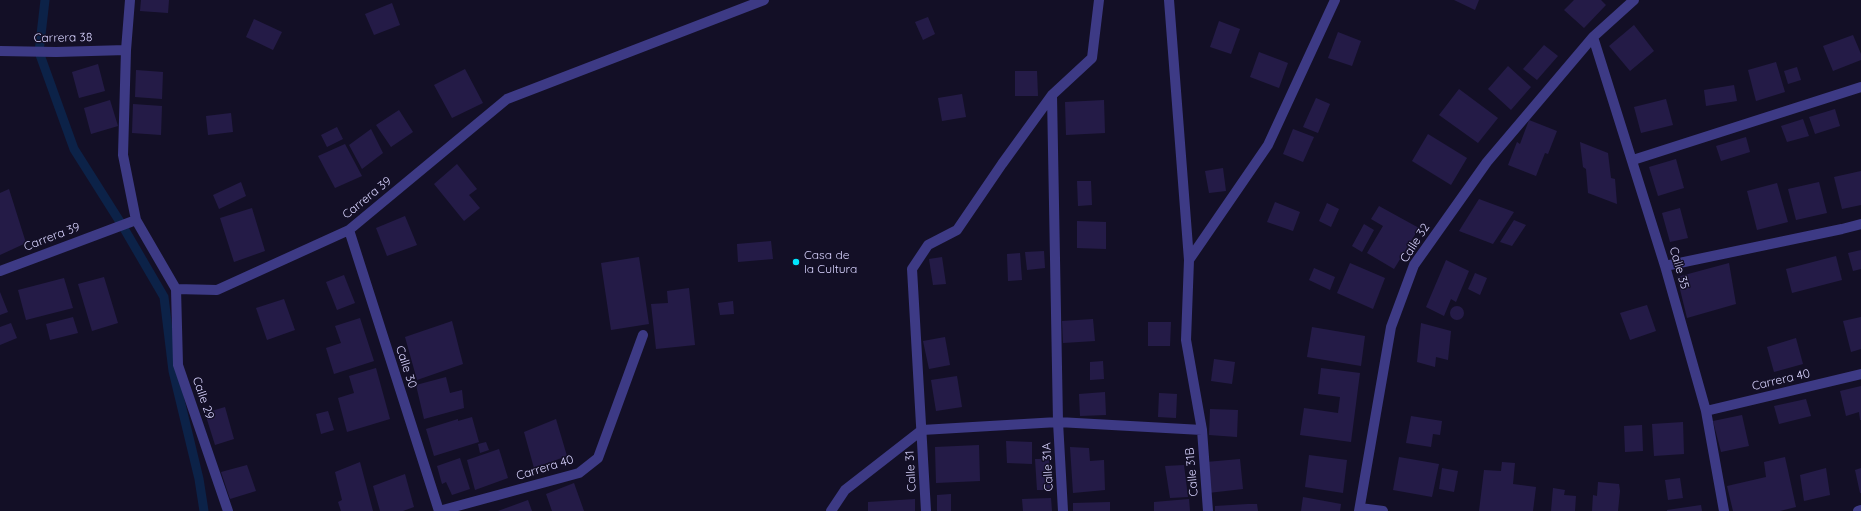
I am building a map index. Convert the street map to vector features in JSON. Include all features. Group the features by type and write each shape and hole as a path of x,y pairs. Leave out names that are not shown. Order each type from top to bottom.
{"street":[{"path":"130,0 126,50 123,155 136,220 176,288"},
{"name":"Carrera 39","path":"176,288 217,290 349,230 507,99 764,0"},
{"name":"Calle 31","path":"926,511 912,269 928,245 958,230 1002,164 1052,95 1092,58 1099,0"},
{"name":"Calle 31B","path":"1169,0 1190,260 1186,340 1202,430 1208,511"},
{"path":"1190,260 1268,145 1335,0"},
{"name":"Calle 32","path":"1359,509 1390,328 1414,265 1487,162 1593,37 1634,0"},
{"name":"Calle 35","path":"1593,37 1633,160 1706,411 1724,511"},
{"name":"Carrera 38","path":"0,51 56,52 126,50"},
{"path":"1633,160 1861,87"},
{"name":"Calle 31A","path":"1052,95 1058,422 1063,511"},
{"name":"Carrera 39","path":"0,271 136,220"},
{"path":"1665,266 1842,230 1861,224"},
{"name":"Calle 30","path":"349,230 439,511"},
{"name":"Calle 29","path":"176,288 178,365 228,511"},
{"name":"Carrera 40","path":"439,511 579,473 598,458 643,335"},
{"name":"Carrera 40","path":"1706,411 1861,374"},
{"path":"831,511 845,490 922,430 1058,422 1202,430"},
{"path":"1359,509 1383,511"}],"building":[{"path":"141,0 169,0 168,13 140,11"},
{"path":"1454,0 1479,0 1475,10"},
{"path":"1574,0 1601,0 1606,5 1584,28 1564,10"},
{"path":"392,3 400,25 374,35 365,14"},
{"path":"928,17 935,34 923,40 915,22"},
{"path":"254,19 282,32 273,50 246,37"},
{"path":"1219,21 1240,29 1231,54 1210,47"},
{"path":"1634,25 1654,51 1630,71 1609,46"},
{"path":"1338,32 1361,41 1352,66 1328,58"},
{"path":"1853,35 1861,54 1861,60 1833,71 1823,46"},
{"path":"1544,45 1558,56 1537,80 1523,69"},
{"path":"1259,52 1288,63 1279,88 1250,77"},
{"path":"1776,62 1785,92 1756,101 1748,70"},
{"path":"98,64 105,91 79,98 72,72"},
{"path":"1508,66 1531,87 1511,110 1488,89"},
{"path":"1797,67 1801,80 1788,84 1784,71"},
{"path":"465,69 483,103 452,118 434,85"},
{"path":"136,70 163,72 162,99 135,97"},
{"path":"1015,71 1037,71 1038,96 1015,96"},
{"path":"1734,85 1737,101 1706,106 1704,90"},
{"path":"1459,89 1498,118 1478,143 1439,115"},
{"path":"962,94 966,117 942,121 938,98"},
{"path":"1316,98 1330,104 1318,133 1303,127"},
{"path":"1666,99 1673,125 1641,133 1634,107"},
{"path":"110,100 118,126 91,134 84,108"},
{"path":"1104,100 1105,133 1066,135 1065,102"},
{"path":"133,104 162,106 161,135 132,133"},
{"path":"1835,109 1840,126 1815,134 1809,117"},
{"path":"399,110 413,132 391,147 376,125"},
{"path":"231,113 233,132 208,135 206,116"},
{"path":"1803,119 1809,136 1787,142 1781,126"},
{"path":"1529,120 1557,131 1548,154 1545,153 1536,176 1508,165 1517,142 1520,144"},
{"path":"337,127 343,139 327,147 321,135"},
{"path":"371,129 383,153 362,169 349,145"},
{"path":"1293,129 1314,137 1303,162 1283,154"},
{"path":"1428,134 1467,158 1451,185 1412,161"},
{"path":"1746,137 1750,152 1721,161 1716,146"},
{"path":"1580,142 1608,153 1611,178 1615,179 1617,204 1588,193 1586,169 1583,167"},
{"path":"345,144 362,176 335,188 318,156"},
{"path":"1676,159 1684,188 1658,196 1649,167"},
{"path":"457,164 477,189 469,195 480,208 464,221 434,184"},
{"path":"1223,168 1226,191 1209,193 1205,171"},
{"path":"1861,171 1861,205 1842,209 1834,177"},
{"path":"1077,181 1091,181 1092,205 1078,206"},
{"path":"241,182 246,196 219,209 213,195"},
{"path":"1819,182 1827,213 1796,220 1788,189"},
{"path":"1777,183 1788,222 1757,230 1747,191"},
{"path":"9,189 26,243 0,255 0,193"},
{"path":"1479,199 1514,212 1493,244 1459,231"},
{"path":"1275,202 1300,212 1293,231 1267,222"},
{"path":"1327,203 1339,209 1331,227 1319,221"},
{"path":"1379,206 1419,228 1394,269 1367,253 1383,226 1371,219"},
{"path":"252,208 265,251 234,262 220,218"},
{"path":"1680,208 1688,238 1670,242 1662,213"},
{"path":"405,216 417,245 387,256 376,228"},
{"path":"1514,220 1526,225 1512,246 1500,242"},
{"path":"1077,221 1106,222 1106,249 1077,248"},
{"path":"1364,224 1374,230 1362,252 1352,246"},
{"path":"771,241 773,259 738,262 737,244"},
{"path":"1861,250 1861,269 1853,271 1848,253"},
{"path":"1044,251 1045,268 1027,270 1025,252"},
{"path":"1020,253 1022,280 1008,281 1007,254"},
{"path":"1836,256 1842,280 1792,293 1786,269"},
{"path":"639,257 649,324 611,330 601,263"},
{"path":"942,257 946,284 933,285 929,259"},
{"path":"1446,260 1469,271 1456,302 1451,299 1444,316 1426,307"},
{"path":"1350,263 1385,278 1373,309 1337,293"},
{"path":"1729,263 1736,304 1687,318 1677,277"},
{"path":"1314,268 1335,277 1330,290 1309,280"},
{"path":"1475,273 1487,278 1480,295 1468,289"},
{"path":"344,275 355,303 337,310 326,282"},
{"path":"104,277 118,323 92,331 78,284"},
{"path":"64,278 73,308 26,320 18,290"},
{"path":"689,288 695,345 656,349 651,304 668,303 667,291"},
{"path":"0,292 8,312 0,315"},
{"path":"284,299 295,330 267,340 256,308"},
{"path":"733,301 734,314 720,315 718,303"},
{"path":"1647,305 1656,331 1630,340 1620,313"},
{"path":"1454,306 1460,306 1464,310 1464,316 1460,320 1454,320 1450,316 1450,310"},
{"path":"73,317 78,333 50,340 46,324"},
{"path":"1861,317 1861,349 1851,352 1843,321"},
{"path":"360,318 374,361 334,374 326,348 341,343 335,326"},
{"path":"1093,319 1095,341 1063,343 1062,321"},
{"path":"452,321 463,364 417,380 405,337"},
{"path":"1148,322 1171,322 1170,346 1148,346"},
{"path":"11,323 17,338 0,345 0,327"},
{"path":"1421,323 1451,331 1448,360 1436,357 1435,367 1417,362"},
{"path":"1312,327 1365,336 1361,366 1307,357"},
{"path":"945,337 950,365 929,369 923,341"},
{"path":"1796,338 1803,364 1774,372 1767,347"},
{"path":"1214,359 1235,362 1232,384 1211,381"},
{"path":"1103,361 1104,379 1090,380 1090,362"},
{"path":"376,368 390,419 347,432 338,398 354,393 349,376"},
{"path":"1321,368 1360,373 1351,442 1300,435 1304,408 1338,413 1340,397 1318,394"},
{"path":"957,376 962,407 936,411 931,380"},
{"path":"446,377 450,393 462,390 464,408 424,419 416,385"},
{"path":"1861,386 1860,420 1859,412 1846,416 1840,391"},
{"path":"1105,392 1106,415 1080,416 1079,394"},
{"path":"1159,393 1177,394 1176,418 1158,417"},
{"path":"1806,399 1811,416 1779,424 1774,406"},
{"path":"225,407 234,439 215,445 205,413"},
{"path":"1210,409 1238,410 1237,437 1209,435"},
{"path":"328,411 334,430 321,434 316,414"},
{"path":"1742,415 1749,446 1721,452 1713,421"},
{"path":"1411,416 1442,421 1440,435 1433,434 1431,447 1406,443"},
{"path":"472,417 479,442 434,456 426,429 458,419 458,421"},
{"path":"556,419 567,456 534,468 524,432"},
{"path":"1683,422 1684,454 1654,456 1652,424"},
{"path":"1642,425 1643,451 1625,452 1624,426"},
{"path":"1006,441 1032,442 1032,464 1007,463"},
{"path":"486,442 489,450 480,453 478,444"},
{"path":"979,445 980,481 936,483 935,447"},
{"path":"1070,447 1089,448 1090,461 1104,460 1105,490 1073,493"},
{"path":"499,449 508,478 475,490 467,460"},
{"path":"1309,455 1347,460 1343,493 1305,487"},
{"path":"1399,457 1439,464 1432,497 1393,490"},
{"path":"1785,457 1796,507 1780,511 1733,511 1727,486 1766,477 1764,462"},
{"path":"460,458 470,489 452,495 446,482 442,484 437,466"},
{"path":"1035,459 1049,459 1051,490 1037,490"},
{"path":"1240,459 1243,489 1208,493 1206,462"},
{"path":"360,462 373,511 341,511 338,502 342,500 335,472"},
{"path":"1502,462 1515,463 1513,484 1536,487 1533,511 1479,511 1484,470 1501,471"},
{"path":"247,465 256,491 230,499 221,472"},
{"path":"1184,465 1188,497 1170,498 1165,466"},
{"path":"1442,468 1458,471 1454,492 1439,489"},
{"path":"1826,468 1830,495 1804,501 1800,475"},
{"path":"1861,468 1861,493 1860,493 1855,470"},
{"path":"405,474 414,507 403,511 380,511 373,486"},
{"path":"1680,478 1683,498 1668,500 1665,480"},
{"path":"1598,482 1619,484 1620,491 1618,511 1592,511 1593,495 1597,496"},
{"path":"574,483 584,511 552,511 546,494"},
{"path":"1553,488 1565,490 1564,495 1576,496 1575,511 1551,511"},
{"path":"951,494 951,511 937,511 937,495"},
{"path":"1303,497 1341,504 1340,511 1301,511"},
{"path":"1051,498 1052,511 1023,511 1022,499"},
{"path":"915,499 915,511 868,511 868,502"},
{"path":"1189,499 1190,511 1154,511 1154,502"},
{"path":"528,500 532,511 498,511"},
{"path":"1110,502 1110,511 1073,511 1073,503"},
{"path":"1257,504 1258,511 1215,511 1215,506"},
{"path":"1701,505 1702,511 1667,511 1667,510"}],"waterway":[{"path":"45,0 39,52 74,149 122,225 164,297 173,371 199,479 204,511"}],"place":[{"name":"Casa de la Cultura","path":"796,262"}]}
